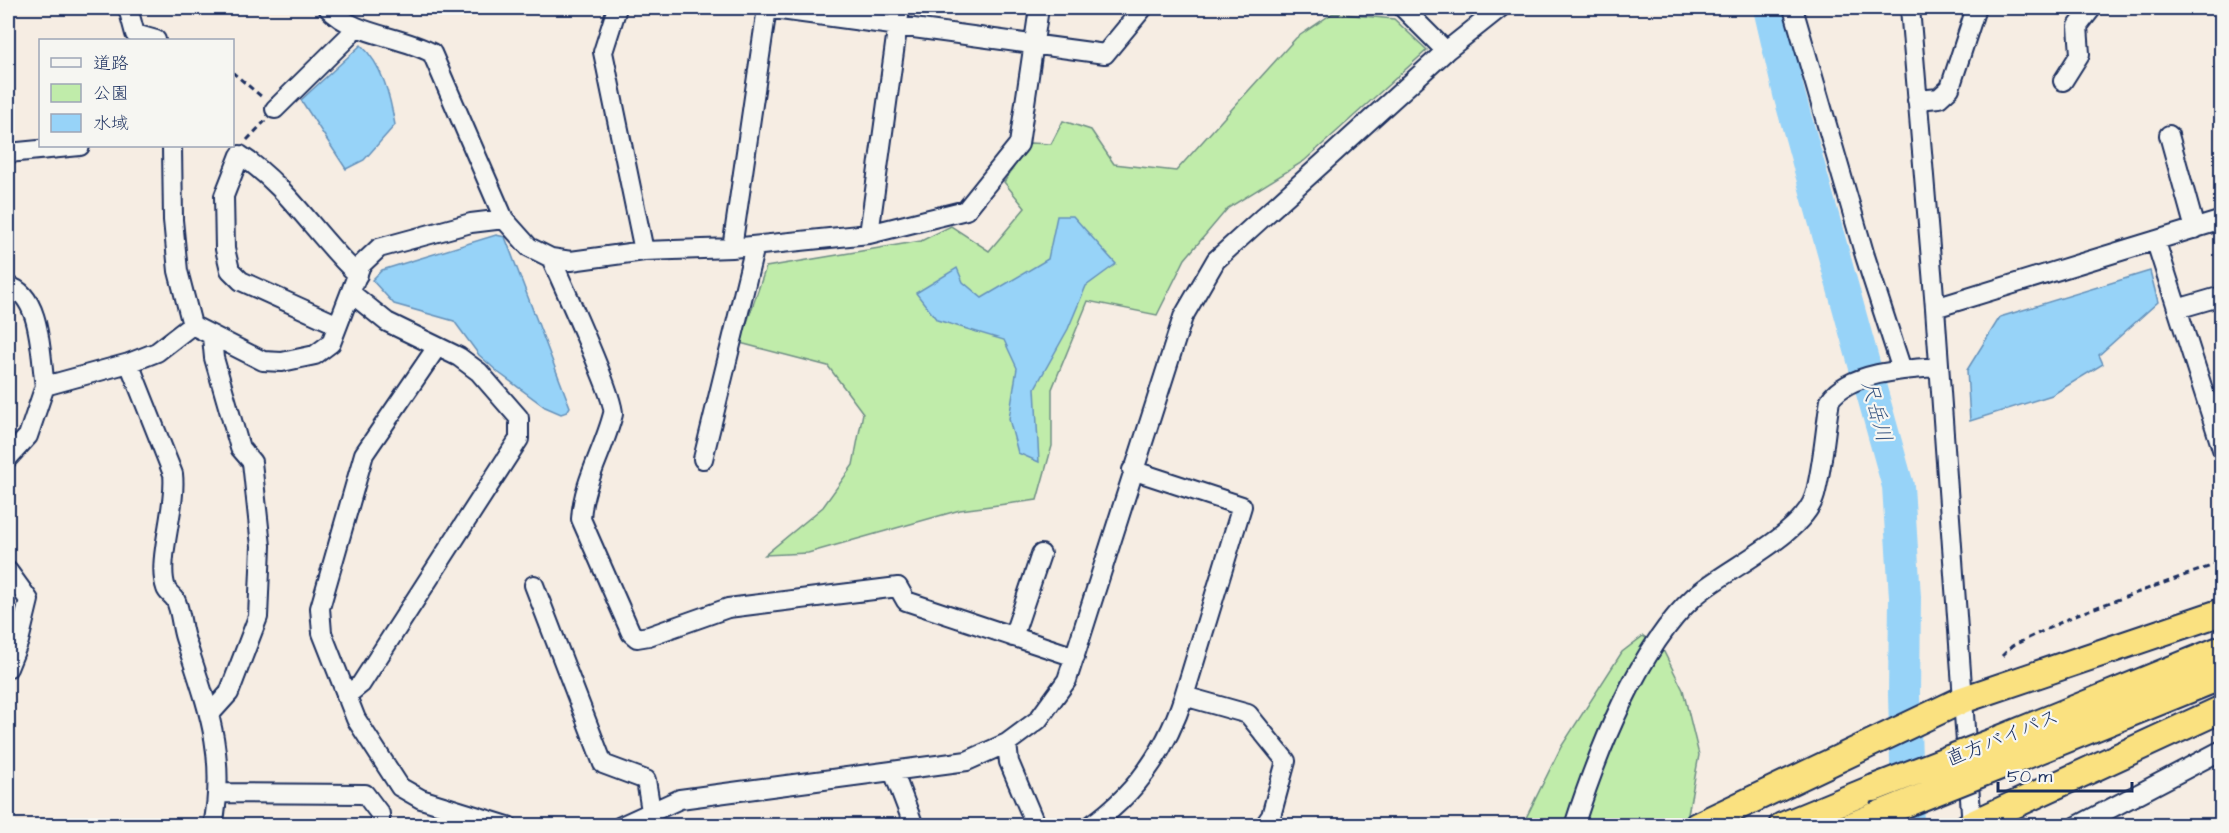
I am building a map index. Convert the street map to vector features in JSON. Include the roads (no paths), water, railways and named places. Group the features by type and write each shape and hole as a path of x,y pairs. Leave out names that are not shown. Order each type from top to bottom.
{"highway":[{"path":"1697,825 1962,700 2222,612"},
{"name":"直方バイパス","path":"1782,825 2222,649"},
{"name":"直方バイパス","path":"1851,825 2222,676"},
{"path":"1971,825 2222,709"}],"street":[{"path":"128,8 135,34 152,39"},
{"path":"328,8 353,26 421,47 432,53 504,219 529,247 551,258 571,261 644,251 732,248 869,234 966,210 1019,144 1039,8"},
{"path":"617,8 603,52 644,251"},
{"path":"732,248 766,8 899,16 1034,44 1106,54 1143,8"},
{"path":"1403,8 1446,51"},
{"path":"621,825 680,799 967,761 1007,743 1038,720 1067,680 1132,470 1183,316 1216,260 1446,51 1500,8"},
{"path":"1792,8 1865,256 1902,370"},
{"path":"1910,8 1935,308 1971,825"},
{"path":"1917,100 1939,98 1950,88 1976,8"},
{"path":"2063,81 2080,54 2078,26 2092,8"},
{"path":"869,234 899,16"},
{"path":"275,109 349,36 353,26"},
{"path":"2168,134 2195,229"},
{"path":"8,153 70,147"},
{"path":"172,147 173,220 177,261 192,325 263,361 282,362 315,355 331,343 362,265 379,248 471,223 504,219"},
{"path":"338,325 241,281 230,270 225,249 224,196 240,155 252,163 298,208 358,275"},
{"path":"1935,308 2222,220"},
{"path":"2156,242 2222,449"},
{"path":"702,459 755,246"},
{"path":"551,258 594,356 614,411 582,503 581,519 631,633 638,638 728,608 898,587 906,601 1074,657"},
{"path":"8,286 25,295 33,308 45,386 28,436 8,458"},
{"path":"346,696 362,684 519,439 519,418 479,372 459,357 387,322 351,293"},
{"path":"2177,309 2222,296"},
{"path":"45,386 129,363 157,352 192,325"},
{"path":"210,714 229,693 258,617 261,546 252,462 240,448 214,358 212,337"},
{"path":"437,347 364,454 320,608 322,633 356,719 400,787 421,799 508,825"},
{"path":"129,363 172,474 175,490 164,559 166,589 175,599 183,632 210,714 217,750 219,794 213,825"},
{"path":"1574,825 1609,731 1633,683 1665,632 1694,597 1803,517 1815,496 1830,400 1837,390 1887,371 1938,367"},
{"path":"1090,825 1145,774 1173,730 1242,506 1132,470"},
{"path":"1013,637 1041,554"},
{"path":"8,571 28,600 19,641 8,668"},
{"path":"534,585 603,764 646,780 651,812"},
{"path":"1184,696 1248,714 1286,761 1271,816 1264,825"},
{"path":"1007,743 1009,762 1036,825"},
{"path":"2077,825 2222,750"},
{"path":"893,771 914,825"},
{"path":"219,794 364,794 380,814 380,825"}],"water":[{"path":"361,45 369,53 380,72 388,92 395,125 364,160 346,169 301,100"},
{"path":"1057,216 1073,216 1116,264 1086,286 1068,329 1035,388 1039,462 1018,453 1009,419 1017,368 1004,340 937,320 916,293 957,268 963,282 982,298 1048,259"},
{"path":"496,235 505,237 570,407 567,412 561,414 545,407 499,373 479,355 454,321 394,304 372,280 382,270"},
{"path":"2150,271 2158,302 2099,355 2103,364 2052,395 1970,421 1967,370 2000,317"}],"waterway":[{"name":"尺岳川","path":"1769,8 1789,94 1898,486 1905,597 1904,695 1908,826"}]}
